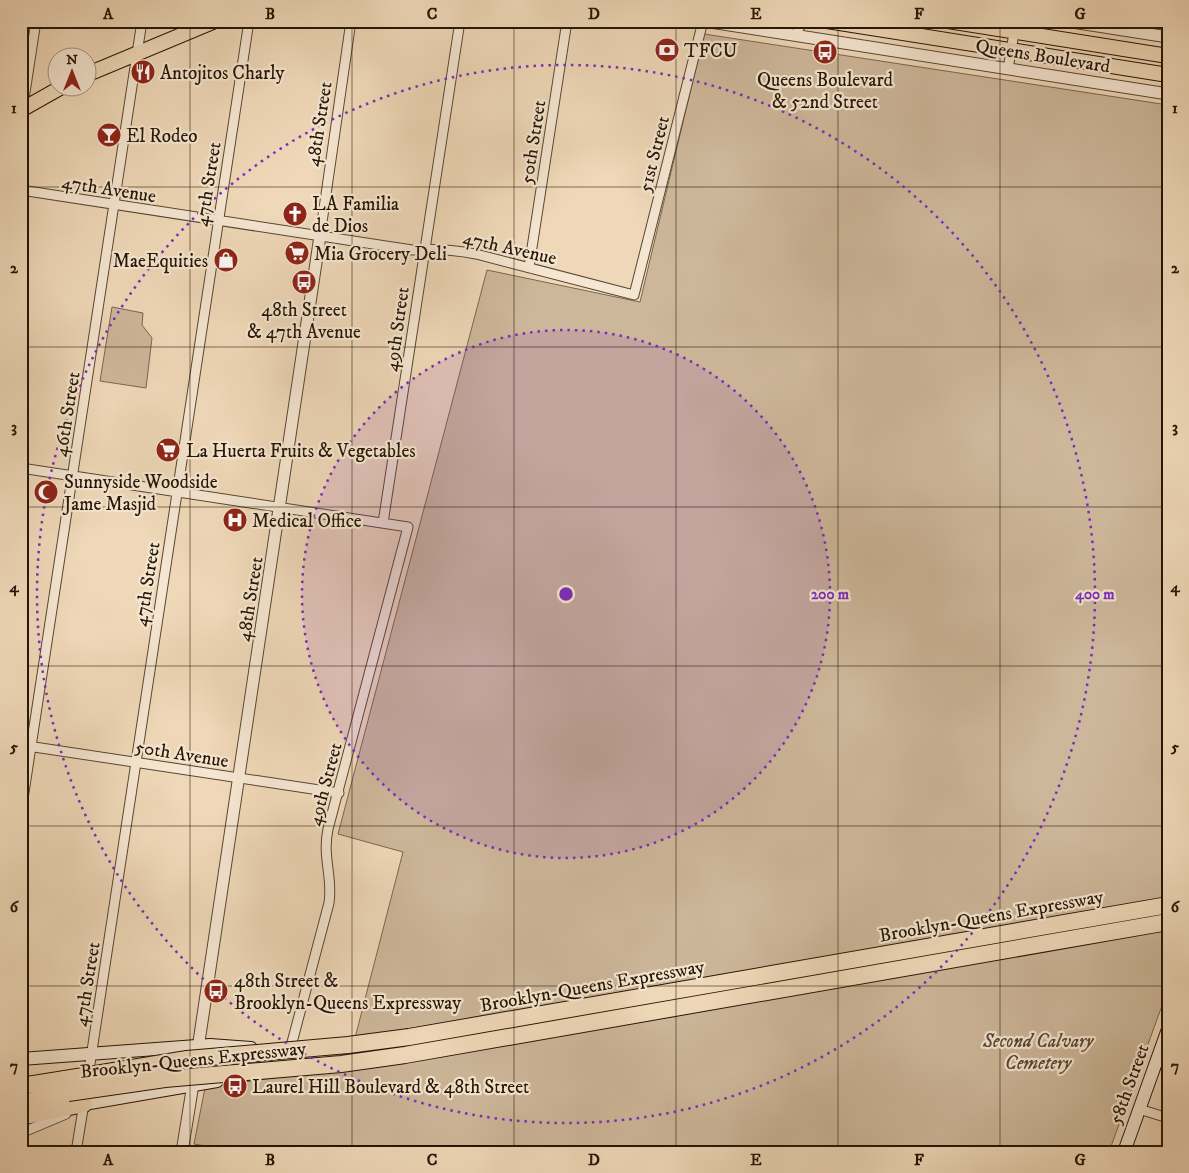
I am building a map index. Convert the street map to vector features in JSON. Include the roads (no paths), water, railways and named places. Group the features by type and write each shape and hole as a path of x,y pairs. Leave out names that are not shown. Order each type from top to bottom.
{"highway":[{"name":"Brooklyn-Queens Expressway","path":"21,1086 66,1081 156,1063 348,1045 409,1037 1168,905"},
{"name":"Brooklyn-Queens Expressway","path":"21,1103 66,1081 165,1079 341,1064 397,1056 1168,922"},
{"path":"21,1077 66,1081"},
{"path":"21,1117 84,1104"}],"main road":[{"path":"98,70 215,21"},
{"name":"Queens Boulevard","path":"827,21 1168,75"},
{"name":"Queens Boulevard","path":"948,21 1016,27 1168,56"},
{"path":"22,112 48,96"},
{"path":"84,1104 193,1085 356,1052 1168,913"},
{"name":"58th Street","path":"1124,1152 1168,1029"},
{"name":"Brooklyn-Queens Expressway","path":"21,1058 198,1046 356,1052"}],"street":[{"path":"22,112 36,21"},
{"name":"46th Street","path":"21,812 142,21"},
{"name":"47th Street","path":"76,1152 249,21"},
{"name":"48th Street","path":"182,1152 280,508 351,21"},
{"name":"49th Street","path":"290,1050 329,903 330,887 325,846 408,527 383,523 460,21"},
{"name":"50th Street","path":"529,267 567,21"},
{"name":"Queens Boulevard","path":"704,21 1168,94"},
{"name":"51st Street","path":"634,295 704,21"},
{"path":"796,35 802,21"},
{"name":"Queens Boulevard","path":"1066,21 1117,25 1168,37"},
{"path":"1008,70 1016,27"},
{"name":"47th Avenue","path":"21,190 412,250 437,248 476,254 634,295"},
{"path":"21,468 383,523"},
{"name":"50th Avenue","path":"21,745 338,793"},
{"path":"21,1133 84,1104"},
{"path":"1139,1109 1168,1118"}],"place":[{"name":"TFCU","path":"667,50"},
{"name":"Queens Boulevard & 52nd Street","path":"825,52"},
{"name":"Antojitos Charly","path":"143,72"},
{"name":"El Rodeo","path":"109,135"},
{"name":"LA Familia de Dios","path":"295,214"},
{"name":"Mia Grocery Deli","path":"297,253"},
{"name":"MaeEquities","path":"226,260"},
{"name":"48th Street & 47th Avenue","path":"304,282"},
{"name":"La Huerta Fruits & Vegetables","path":"168,450"},
{"name":"Sunnyside Woodside Jame Masjid","path":"46,492"},
{"name":"Medical Office","path":"235,520"},
{"name":"48th Street & Brooklyn-Queens Expressway","path":"216,991"},
{"name":"Laurel Hill Boulevard & 48th Street","path":"235,1086"}],"park label":[{"name":"Second Calvary Cemetery","path":"1038,1051"}]}
